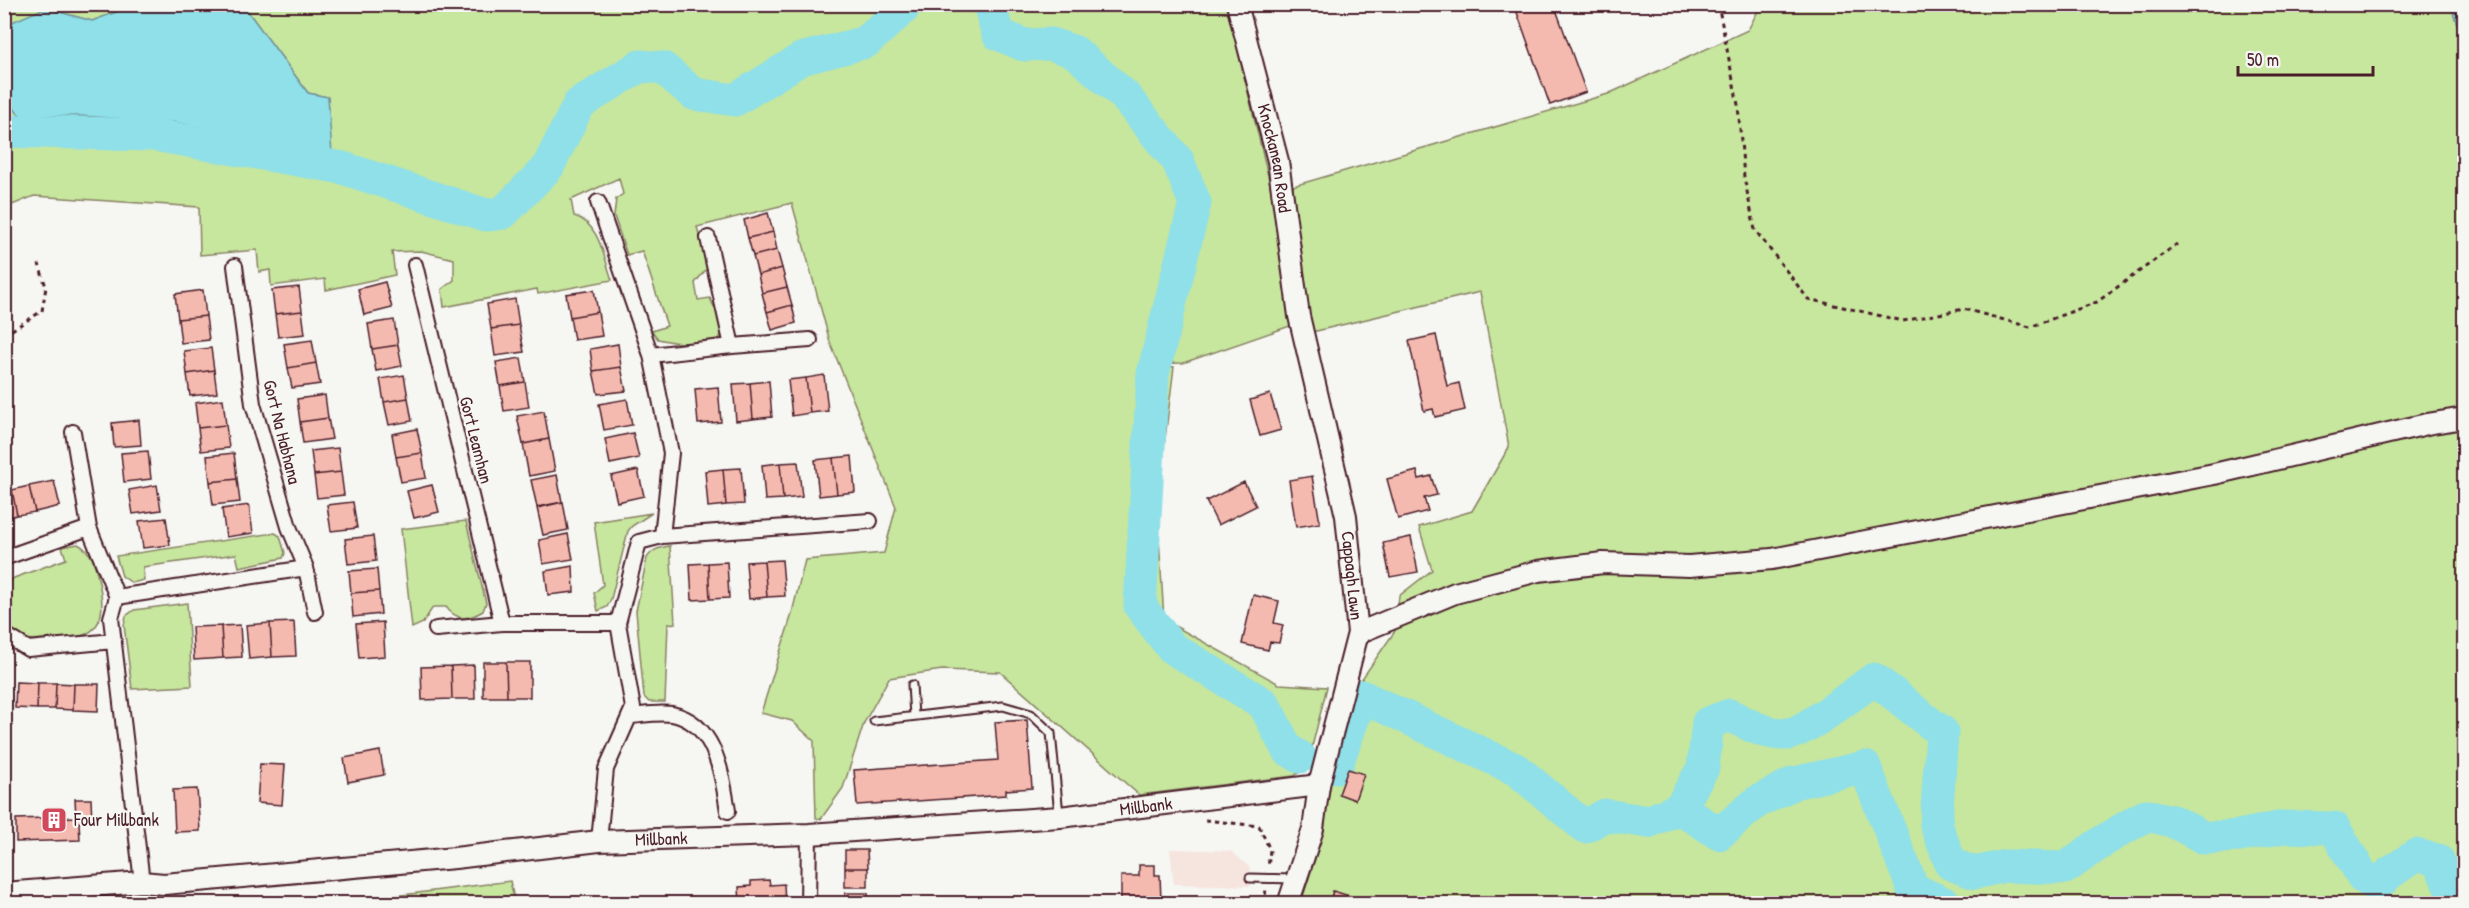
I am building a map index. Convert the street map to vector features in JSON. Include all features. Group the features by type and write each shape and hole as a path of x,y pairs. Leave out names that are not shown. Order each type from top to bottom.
{"street":[{"name":"Knockanean Road","path":"1237,4 1278,161 1299,316"},
{"path":"598,202 651,356 670,453 663,536"},
{"path":"708,238 732,346"},
{"name":"Gort Leamhan","path":"415,265 502,623"},
{"name":"Gort Na Habhana","path":"235,266 253,404 289,527 306,568 315,612"},
{"name":"Cappagh Lawn","path":"1288,903 1313,829 1320,785 1358,633 1346,516 1299,316"},
{"path":"651,356 732,346 810,340"},
{"path":"1358,633 1455,593 1538,571 1603,563 1689,566 1772,559 2214,474 2427,424 2464,418"},
{"path":"73,432 89,528 117,597 111,618 142,882"},
{"path":"599,842 606,769 633,708 618,623 639,542 663,536 870,520"},
{"path":"4,558 89,528"},
{"path":"117,597 306,568"},
{"path":"436,629 502,623 618,623"},
{"path":"4,634 28,649 114,641"},
{"path":"630,716 670,714 688,720 703,731 713,750 723,779 728,811"},
{"name":"Millbank","path":"4,893 142,882 164,884 455,858 599,842 810,834 1060,817 1320,785"},
{"path":"808,903 810,834"}],"lane":[{"path":"912,685 914,716"},
{"path":"874,721 1003,706 1031,714 1051,733 1060,817"},
{"path":"1250,878 1298,879"}],"path":[{"path":"1718,4 1738,105 1744,177 1755,230 1808,299 1903,321 1964,309 2030,327 2097,302 2177,244"},
{"path":"4,335 42,311 46,287 39,264"},
{"path":"1181,801 1185,818 1240,822 1258,826 1270,849 1264,903"}],"shaded area":[{"path":"1170,849 1231,851 1250,868 1251,886 1174,884"}],"green space":[{"path":"5,5 135,5 92,21 45,8 5,28"},
{"path":"243,5 1227,5 1270,184 1290,326 1183,363 1148,364 1174,367 1157,503 1164,620 1279,684 1327,687 1307,767 1294,776 1139,795 1000,672 942,670 889,678 864,723 843,788 821,819 816,818 814,741 792,721 761,713 791,617 805,560 884,553 896,507 830,342 792,203 697,227 708,267 695,283 698,300 710,298 724,329 719,339 689,343 658,339 652,331 667,326 642,251 627,255 614,216 616,199 623,194 619,178 571,200 574,216 589,225 595,233 612,280 538,294 537,289 444,307 442,289 454,280 454,259 421,251 392,252 395,275 326,290 325,279 271,286 270,270 259,272 257,250 200,255 199,207 34,196 5,208 4,98 22,117 80,116 173,122 331,154 328,97 308,93"},
{"path":"1761,5 2451,5 2464,46 2464,903 1301,903 1321,840 1330,760 1359,683 1395,631 1399,596 1432,570 1419,527 1472,511 1509,447 1480,292 1312,332 1298,254 1293,186 1608,94 1748,30"},
{"path":"652,513 628,531 611,599 607,607 598,611 594,593 603,585 594,522"},
{"path":"466,521 486,603 483,611 463,618 454,615 446,607 433,607 423,623 412,628 401,529"},
{"path":"275,533 280,536 285,553 283,558 239,567 236,554 143,567 144,580 132,583 122,576 116,556"},
{"path":"78,544 90,554 97,573 102,602 97,625 84,635 76,637 33,640 20,637 12,629 7,618 4,586 14,578 66,559 62,547"},
{"path":"670,546 675,623 668,624 665,702 649,702 644,697 636,611 647,558 657,549"},
{"path":"187,603 192,686 132,689 124,625 126,616 134,610"},
{"path":"510,881 515,903 396,903 395,896"}],"water":[{"path":"135,5 243,5 308,93 328,97 332,154 173,122 80,116 21,117 5,98 5,25 45,8 92,21"},
{"path":"2451,5 2464,5 2464,46"}],"building":[{"path":"1514,4 1554,4 1586,92 1550,105"},
{"path":"768,213 773,232 748,238 744,220"},
{"path":"773,232 777,250 753,256 748,238"},
{"path":"777,250 782,268 758,275 753,256"},
{"path":"782,268 787,287 762,293 758,275"},
{"path":"385,282 392,308 364,315 358,289"},
{"path":"299,287 302,311 275,314 272,290"},
{"path":"787,287 792,305 767,312 762,293"},
{"path":"203,290 206,316 178,319 175,294"},
{"path":"594,290 598,312 570,317 566,294"},
{"path":"515,299 519,325 491,329 487,304"},
{"path":"792,305 796,323 772,330 767,312"},
{"path":"302,311 305,334 278,337 275,314"},
{"path":"598,312 602,336 574,340 570,317"},
{"path":"206,316 209,340 181,343 178,319"},
{"path":"394,320 398,345 372,349 368,324"},
{"path":"519,325 524,352 495,356 491,329"},
{"path":"1436,335 1447,386 1459,383 1465,410 1435,417 1433,409 1424,411 1409,341"},
{"path":"312,340 316,363 288,368 284,344"},
{"path":"618,344 621,367 593,371 590,349"},
{"path":"398,345 402,366 376,371 372,349"},
{"path":"211,348 214,370 187,374 184,351"},
{"path":"521,358 525,382 500,386 496,362"},
{"path":"316,363 320,384 292,388 288,368"},
{"path":"621,367 626,391 598,394 593,371"},
{"path":"214,370 217,393 190,396 187,374"},
{"path":"404,375 408,398 384,402 380,379"},
{"path":"824,375 828,411 810,413 806,378"},
{"path":"806,378 810,413 792,416 788,380"},
{"path":"769,381 772,417 753,419 750,383"},
{"path":"525,382 529,407 504,411 500,386"},
{"path":"750,383 753,419 736,421 733,384"},
{"path":"718,387 721,422 698,424 695,389"},
{"path":"1270,394 1281,430 1260,436 1250,400"},
{"path":"325,395 328,418 300,422 297,399"},
{"path":"408,398 412,421 389,425 384,402"},
{"path":"223,399 226,425 198,428 195,403"},
{"path":"627,399 632,425 604,430 599,404"},
{"path":"544,411 549,439 523,444 517,416"},
{"path":"328,418 332,439 303,443 300,422"},
{"path":"139,420 141,445 114,447 112,423"},
{"path":"226,425 229,448 201,451 198,428"},
{"path":"417,429 422,453 396,457 392,434"},
{"path":"633,433 639,458 610,464 605,439"},
{"path":"549,439 555,471 529,476 523,444"},
{"path":"338,448 341,472 314,475 311,451"},
{"path":"148,451 151,479 124,482 121,453"},
{"path":"234,453 237,479 210,482 207,456"},
{"path":"422,453 426,478 401,482 396,457"},
{"path":"852,456 855,492 837,494 833,458"},
{"path":"833,458 837,494 819,496 815,460"},
{"path":"798,462 802,497 783,499 780,463"},
{"path":"780,463 783,499 765,500 762,465"},
{"path":"741,468 744,504 726,505 723,469"},
{"path":"723,469 726,505 708,507 705,471"},
{"path":"638,470 644,496 617,502 611,476"},
{"path":"1417,471 1419,479 1431,476 1437,495 1424,498 1428,511 1398,519 1387,479"},
{"path":"341,472 344,495 317,498 314,475"},
{"path":"557,475 562,502 537,507 531,480"},
{"path":"1312,476 1320,523 1296,527 1289,480"},
{"path":"237,479 240,502 213,505 210,482"},
{"path":"54,481 60,506 35,512 29,486"},
{"path":"1244,482 1256,506 1218,525 1206,501"},
{"path":"157,485 161,510 133,514 129,490"},
{"path":"432,485 439,512 414,518 407,491"},
{"path":"29,486 35,512 17,515 12,490"},
{"path":"12,490 17,515 4,518 4,491"},
{"path":"353,502 357,528 331,531 327,505"},
{"path":"563,502 568,530 543,535 537,508"},
{"path":"249,505 253,533 226,537 222,509"},
{"path":"166,518 170,545 143,548 139,521"},
{"path":"568,534 573,559 543,564 539,540"},
{"path":"373,536 376,561 348,564 345,539"},
{"path":"1411,537 1418,572 1390,577 1383,543"},
{"path":"782,560 785,596 767,597 764,561"},
{"path":"764,561 767,597 749,599 746,562"},
{"path":"727,562 729,598 710,599 708,563"},
{"path":"708,563 710,599 692,600 690,564"},
{"path":"573,566 574,592 548,595 545,571"},
{"path":"377,569 379,591 351,593 349,571"},
{"path":"379,591 381,614 353,617 351,593"},
{"path":"1253,595 1279,601 1274,623 1283,625 1279,643 1270,642 1268,650 1242,644"},
{"path":"294,622 296,656 272,657 270,623"},
{"path":"383,622 385,656 359,658 356,624"},
{"path":"270,623 272,657 249,659 246,625"},
{"path":"240,625 242,657 223,658 221,626"},
{"path":"221,626 223,658 194,660 192,627"},
{"path":"483,662 506,662 507,697 483,697"},
{"path":"506,662 530,662 530,697 507,697"},
{"path":"474,665 475,699 452,699 451,666"},
{"path":"451,666 452,699 422,700 421,667"},
{"path":"16,682 38,683 37,709 15,708"},
{"path":"38,683 56,683 55,709 37,709"},
{"path":"56,683 74,684 73,710 55,709"},
{"path":"74,684 99,684 98,711 73,710"},
{"path":"1027,720 1032,788 1006,790 1006,795 857,805 854,770 998,760 995,722"},
{"path":"380,751 384,775 348,782 344,758"},
{"path":"260,764 285,765 282,805 257,803"},
{"path":"1348,769 1364,774 1355,800 1339,794"},
{"path":"197,789 200,831 175,832 173,790"},
{"name":"Four Millbank","path":"75,799 91,799 92,822 79,822 80,840 16,842 16,819 76,817"},
{"path":"845,850 867,850 868,868 845,868"},
{"path":"1139,865 1155,865 1155,875 1160,875 1161,901 1121,902 1121,876 1139,876"},
{"path":"845,868 868,868 868,887 845,887"},
{"path":"769,880 770,885 784,884 785,904 740,904 739,887 751,886 751,881"},
{"path":"1333,891 1356,898 1355,904 1329,904"},
{"path":"845,893 868,893 868,904 845,904"},
{"path":"943,898 943,904 912,904 912,899"}],"waterway":[{"path":"4,131 154,135 343,168 486,215 503,213 548,167 579,104 640,66 663,68 694,94 735,100 801,59 866,42 903,9 905,4"},
{"path":"989,4 998,34 1024,45 1051,44 1075,52 1124,95 1178,161 1195,203 1153,374 1140,606 1172,648 1264,704 1287,749 1300,757"},
{"path":"1336,767 1361,696 1517,770 1585,827 1605,815 1648,822 1680,808 1703,768 1708,723 1730,715 1764,731 1779,734 1795,732 1818,719 1874,679 1942,732 1936,825 1951,864 1975,873 2005,866 2065,868 2146,815 2172,821 2205,838 2239,836 2283,827 2334,828 2363,877 2376,886 2416,855 2438,860 2458,904"},
{"path":"1680,808 1719,834 1757,802 1794,783 1865,767 1913,889 1946,904"}],"place":[{"name":"Four Millbank","path":"54,820"}]}
